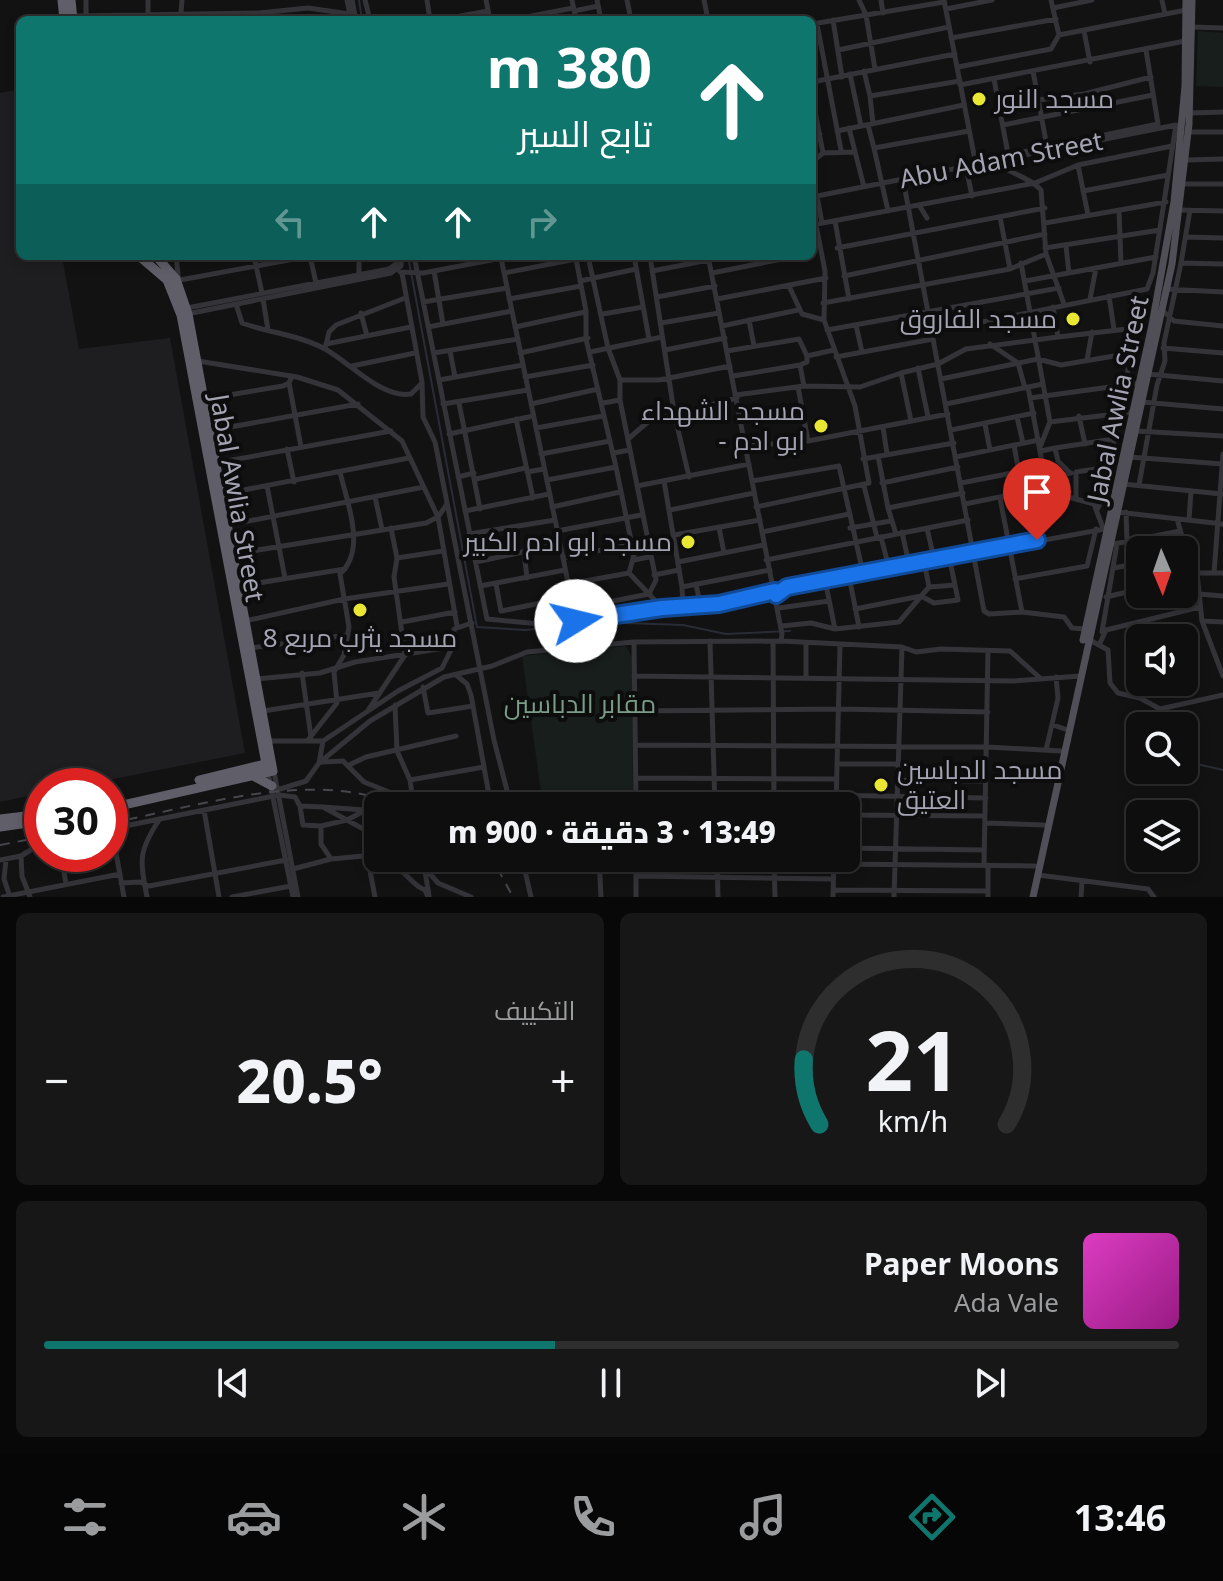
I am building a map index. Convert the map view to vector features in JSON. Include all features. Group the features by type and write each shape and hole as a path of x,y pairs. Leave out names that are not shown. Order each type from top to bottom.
{"highway":[{"name":"Jabal Awlia Street","path":"144,260 167,280 184,312 198,361 207,431 228,525 262,711 265,745"},
{"name":"Jabal Awlia Street","path":"160,260 180,282 270,766"},
{"path":"230,773 255,760 265,745"},
{"path":"128,802 230,773 270,766"},
{"path":"128,803 252,776 270,766"},
{"path":"252,776 276,792"},
{"path":"0,819 24,816"},
{"path":"0,827 24,824"}],"main road":[{"name":"Jabal Awlia Street","path":"1104,528 1116,512 1136,431 1180,210 1187,160 1184,126 1186,0"},
{"name":"Jabal Awlia Street","path":"1036,871 1079,676 1084,629 1104,528 1139,383 1174,202 1184,126 1190,113 1192,0"},
{"name":"Jabal Awlia Street","path":"1030,897 1087,638 1113,544 1104,528"}],"street":[{"path":"86,0 86,14"},
{"path":"148,0 154,16"},
{"path":"181,13 182,0"},
{"path":"275,0 275,11"},
{"path":"308,0 308,8"},
{"path":"486,0 489,16"},
{"path":"572,0 575,16"},
{"path":"859,0 866,15 875,69"},
{"path":"881,0 883,13"},
{"path":"816,24 992,0"},
{"path":"958,67 1044,52 1054,45 1059,35 1051,0"},
{"path":"1053,8 1092,0"},
{"path":"1162,0 1165,14"},
{"path":"534,16 597,3"},
{"path":"945,4 976,162 1159,126 1146,50"},
{"path":"80,16 152,12 219,16 308,8 343,16"},
{"path":"1059,35 1186,10"},
{"path":"476,16 488,11"},
{"path":"951,38 1056,19"},
{"path":"833,20 842,77"},
{"path":"838,50 949,27"},
{"path":"1192,27 1223,27"},
{"path":"816,31 841,150"},
{"path":"1084,31 1090,62"},
{"path":"870,96 994,79 1185,41"},
{"path":"816,53 822,52"},
{"path":"816,82 955,54"},
{"path":"864,71 870,96 874,148 888,211"},
{"path":"1033,71 1047,147"},
{"path":"850,74 861,126"},
{"path":"1038,100 1084,94 1151,77"},
{"path":"994,79 1008,154"},
{"path":"1003,125 1153,95"},
{"path":"837,131 964,105"},
{"path":"1190,113 1223,112"},
{"path":"816,119 823,153"},
{"name":"Abu Adam Street","path":"816,197 1159,126 1223,132"},
{"path":"807,356 862,352 1064,304 1147,289 1156,257 1172,146 1184,126"},
{"path":"849,128 864,187"},
{"path":"874,148 969,131"},
{"path":"816,135 820,134"},
{"path":"756,507 843,491 864,486 869,481 857,432 855,406 824,320 826,278 817,224 1035,183 1078,165 1172,146"},
{"path":"816,159 823,153 841,150 855,152"},
{"path":"1187,160 1223,159"},
{"path":"993,161 1015,176 1035,183 1045,208 1046,251 1064,304"},
{"path":"1078,165 1088,215"},
{"path":"966,167 972,196"},
{"path":"1083,191 1168,175"},
{"path":"903,179 986,614 1022,612 1064,617 1072,628 1084,629"},
{"path":"1184,184 1223,184"},
{"path":"1045,223 1174,202"},
{"path":"919,204 927,218"},
{"path":"837,248 1045,208"},
{"path":"1119,210 1121,263"},
{"path":"1180,210 1223,211"},
{"path":"1139,485 1153,403 1166,359 1163,348 1190,210"},
{"path":"1000,217 1010,269"},
{"path":"835,221 837,248 849,299"},
{"path":"823,303 1010,269 1046,251 1160,230"},
{"path":"844,276 1045,234"},
{"path":"1186,237 1223,238"},
{"path":"1066,246 1069,273"},
{"path":"816,252 822,250"},
{"path":"1025,281 1156,257"},
{"path":"177,260 180,282 289,260"},
{"path":"255,260 268,330"},
{"path":"311,260 316,283"},
{"path":"359,260 359,275"},
{"path":"398,260 397,270 422,382 423,417 435,442 508,792"},
{"path":"415,260 487,619 562,626 576,621 662,608 719,604 787,587 1104,528"},
{"path":"184,312 236,304 359,275 397,270 418,273 434,271 473,260"},
{"path":"501,260 576,621"},
{"path":"504,273 571,260"},
{"path":"576,260 590,352 614,453 634,560 629,573"},
{"path":"589,260 608,348 620,380 620,400 656,580 649,594"},
{"path":"635,260 649,339"},
{"path":"651,260 674,412 689,477"},
{"path":"652,271 700,260"},
{"path":"709,260 747,446 766,560 779,608 781,641"},
{"path":"712,273 777,260"},
{"path":"1021,263 1050,422 1040,446"},
{"path":"1181,263 1223,264"},
{"path":"1090,299 1096,268"},
{"path":"509,299 636,269"},
{"path":"184,312 397,270"},
{"path":"434,271 443,324"},
{"path":"717,299 826,278"},
{"path":"657,297 715,286"},
{"path":"789,286 798,310 810,318 824,320"},
{"path":"423,302 507,288"},
{"path":"827,330 1059,288"},
{"path":"1165,289 1223,292"},
{"path":"1109,296 1114,329"},
{"path":"584,300 598,297"},
{"path":"326,346 332,328 361,313 405,298"},
{"path":"236,304 240,321 326,346 396,394 411,394 422,382"},
{"path":"603,314 643,307"},
{"path":"1053,307 1058,337"},
{"path":"722,326 798,310"},
{"path":"1162,310 1176,322 1223,326"},
{"path":"428,327 512,311"},
{"path":"515,327 586,311"},
{"path":"361,313 367,336"},
{"path":"661,323 720,313"},
{"path":"749,320 754,346"},
{"path":"856,325 862,352"},
{"path":"326,346 411,327"},
{"path":"628,440 641,424 674,412 736,397 801,387 848,388 938,364 966,349 989,344 1136,328 1102,504 1097,510"},
{"path":"1087,360 1092,332"},
{"path":"520,353 589,337"},
{"path":"590,352 662,337"},
{"path":"665,350 725,338"},
{"path":"434,353 518,339"},
{"path":"727,351 799,339 807,356 807,362 800,365 733,376"},
{"path":"989,344 1018,363 1034,413 1040,446 1043,467 1039,489"},
{"path":"1163,348 1223,353"},
{"path":"450,351 455,377"},
{"path":"352,366 415,353"},
{"path":"941,379 1038,359 1061,365 1132,353"},
{"path":"198,361 338,390 392,431 410,458 438,517 455,612 457,626 442,668 323,741 310,738 265,745"},
{"path":"439,380 523,365"},
{"path":"525,377 593,365"},
{"path":"800,365 808,441"},
{"path":"620,380 670,378 730,366"},
{"path":"918,368 928,417"},
{"path":"901,373 911,421"},
{"path":"1148,374 1223,381"},
{"path":"205,399 290,380"},
{"path":"290,380 301,447"},
{"path":"1030,398 1139,383"},
{"path":"946,404 1043,384"},
{"path":"531,404 598,389"},
{"path":"443,404 528,390"},
{"path":"603,403 620,400"},
{"path":"1142,402 1223,409"},
{"path":"459,403 480,509"},
{"path":"207,431 358,404"},
{"path":"1050,422 1079,416 1132,412"},
{"path":"951,430 1034,413"},
{"path":"747,446 808,441 948,414"},
{"path":"449,434 533,416"},
{"path":"536,428 603,416"},
{"path":"1079,416 1085,444"},
{"path":"1017,417 1023,443"},
{"path":"516,419 533,498"},
{"path":"985,424 990,450"},
{"path":"883,427 887,454"},
{"path":"216,463 392,431"},
{"path":"1136,431 1223,436"},
{"path":"956,457 1023,443 1055,448 1114,439"},
{"path":"541,454 610,441"},
{"path":"863,459 954,443"},
{"path":"1014,445 1019,473"},
{"path":"1055,448 1058,461 1073,473 1076,497"},
{"path":"287,449 294,482"},
{"path":"614,453 629,450"},
{"path":"1214,573 1223,454"},
{"path":"878,456 891,521 899,533 909,564"},
{"path":"1129,457 1223,464"},
{"path":"222,495 410,458"},
{"path":"637,486 749,464"},
{"path":"752,481 835,465 840,468 853,542 863,573"},
{"path":"547,480 616,467"},
{"path":"882,483 958,467"},
{"path":"961,483 1043,467"},
{"path":"1041,479 1109,467"},
{"path":"458,477 544,469"},
{"path":"310,738 328,717 339,697 335,667 344,655 348,635 340,574 354,555 340,472"},
{"path":"664,481 683,607"},
{"path":"1123,484 1221,494"},
{"path":"267,486 285,578"},
{"path":"864,486 889,568"},
{"path":"228,525 424,487"},
{"path":"965,504 1039,489 1094,504 1104,528 1087,566 1015,579"},
{"path":"1189,520 1191,491"},
{"path":"552,507 620,492"},
{"path":"670,510 754,493"},
{"path":"888,508 963,493"},
{"path":"465,511 549,494"},
{"path":"375,497 382,529"},
{"path":"1000,498 1022,612"},
{"path":"233,554 426,523 438,517 448,503"},
{"path":"1116,512 1220,523"},
{"path":"1126,512 1127,536"},
{"path":"762,532 849,514"},
{"path":"557,531 641,515"},
{"path":"1177,519 1181,536"},
{"path":"469,534 555,520"},
{"path":"648,544 760,520"},
{"path":"766,560 968,520"},
{"path":"850,528 891,521"},
{"path":"719,527 724,553"},
{"path":"366,713 405,655 395,591 397,558 391,528"},
{"path":"927,528 934,559"},
{"path":"1156,536 1180,531"},
{"path":"1100,643 1114,568 1113,544 1126,542"},
{"path":"476,562 560,544"},
{"path":"563,558 630,544"},
{"path":"678,562 764,545"},
{"path":"1215,548 1223,549"},
{"path":"397,558 443,551"},
{"path":"524,552 527,578"},
{"path":"855,609 921,596 934,603 958,600 949,556"},
{"path":"634,560 649,557"},
{"path":"924,561 929,587"},
{"path":"1114,568 1126,566"},
{"path":"239,586 346,568"},
{"path":"480,586 565,570"},
{"path":"654,575 679,570"},
{"path":"682,587 770,570"},
{"path":"568,584 629,573"},
{"path":"629,573 662,608"},
{"path":"1198,575 1223,573"},
{"path":"849,576 859,627"},
{"path":"825,580 835,629"},
{"path":"245,621 344,599 448,584"},
{"path":"496,584 503,620"},
{"path":"696,584 700,604"},
{"path":"1198,584 1202,621 1223,676"},
{"path":"782,626 811,623 835,629 899,622 929,587 955,585"},
{"path":"775,590 787,587"},
{"path":"1097,599 1126,592"},
{"path":"573,609 649,594"},
{"path":"1199,594 1223,596"},
{"path":"501,611 571,597"},
{"path":"779,608 829,601"},
{"path":"1102,632 1200,607"},
{"path":"402,622 455,612"},
{"path":"1202,621 1223,622"},
{"path":"457,626 472,623"},
{"path":"250,648 348,635"},
{"path":"1087,638 1108,650 1110,683 1120,694 1140,698 1160,709 1223,695"},
{"path":"710,641 714,792"},
{"path":"773,641 773,792"},
{"path":"128,823 204,810 300,785 320,762 423,687 527,652 634,642 781,641 902,647 916,652 941,649 1013,652 1039,677"},
{"path":"634,642 636,792"},
{"path":"806,644 806,677"},
{"path":"836,792 840,645"},
{"path":"256,679 302,672 320,673 335,667 451,647"},
{"path":"894,894 902,647"},
{"path":"833,872 833,894 988,894 984,850 988,651"},
{"path":"302,672 310,738"},
{"path":"456,675 467,684 488,792"},
{"path":"634,676 989,680 1079,676"},
{"path":"1046,750 1058,698 1056,677"},
{"path":"423,687 428,713 473,706"},
{"path":"262,711 380,693"},
{"path":"395,705 397,751 410,780 412,792"},
{"path":"634,711 839,709 988,712"},
{"path":"1053,725 1065,729"},
{"path":"349,765 366,757 456,736"},
{"path":"320,762 323,741"},
{"path":"635,745 988,747 1061,751"},
{"path":"320,762 343,761 364,782 390,792"},
{"path":"837,764 898,764"},
{"path":"270,766 293,869 295,897"},
{"path":"410,780 484,767"},
{"path":"636,778 837,779"},
{"path":"898,780 986,781"},
{"path":"276,792 295,797 303,825 321,826 347,820 364,812"},
{"path":"276,792 295,897"},
{"path":"860,795 986,798"},
{"path":"300,806 364,811"},
{"path":"323,807 364,829"},
{"path":"204,810 219,897"},
{"path":"860,815 985,819 1044,825"},
{"path":"147,897 141,847 160,819"},
{"path":"321,826 321,844 331,859"},
{"path":"860,848 984,850"},
{"path":"24,854 3,859 7,896 30,895 66,884 120,874 124,897"},
{"path":"293,869 331,859 364,855"},
{"path":"21,856 22,876 30,895"},
{"path":"121,883 144,882 149,886 286,860"},
{"path":"860,863 986,865 1148,889 1154,897"},
{"path":"64,872 66,884"},
{"path":"370,872 375,897"},
{"path":"400,872 413,886 425,890 429,897"},
{"path":"425,872 429,897"},
{"path":"428,872 438,883 471,897"},
{"path":"525,872 531,897"},
{"path":"600,872 601,897"},
{"path":"636,872 636,897"},
{"path":"717,872 718,897"},
{"path":"774,872 775,897"},
{"path":"636,876 833,879"},
{"path":"1081,897 1082,881"},
{"path":"232,897 291,886"}],"shaded area":[{"path":"16,90 16,260 63,260 79,349 170,338 245,753 128,776 128,768 24,768 24,797 0,802 0,93"}],"green space":[{"path":"1198,31 1223,33 1223,87 1196,86"},
{"name":"مقابر الدباسين","path":"626,646 632,658 633,792 541,792 522,656"}],"waterway":[{"path":"359,0 361,16"},
{"path":"409,260 477,627 525,630 575,626"},
{"path":"597,622 683,625 726,634 790,631"},
{"path":"1198,764 1223,770"}],"railway":[{"path":"128,819 218,800 294,790 331,790 364,795"},
{"path":"0,845 24,840"},
{"path":"499,872 513,897"}],"place":[{"name":"مسجد النور","path":"979,99"},
{"name":"مسجد الفاروق","path":"1073,319"},
{"name":"مسجد الشهداء - ابو ادم","path":"821,426"},
{"name":"مسجد ابو ادم الكبير","path":"688,542"},
{"name":"مسجد يثرب مربع 8","path":"360,610"},
{"name":"مسجد الدباسين العتيق","path":"881,785"}],"route":[{"path":"576,621 662,608 719,604 775,591 776,595 787,587 1037,540"}]}
